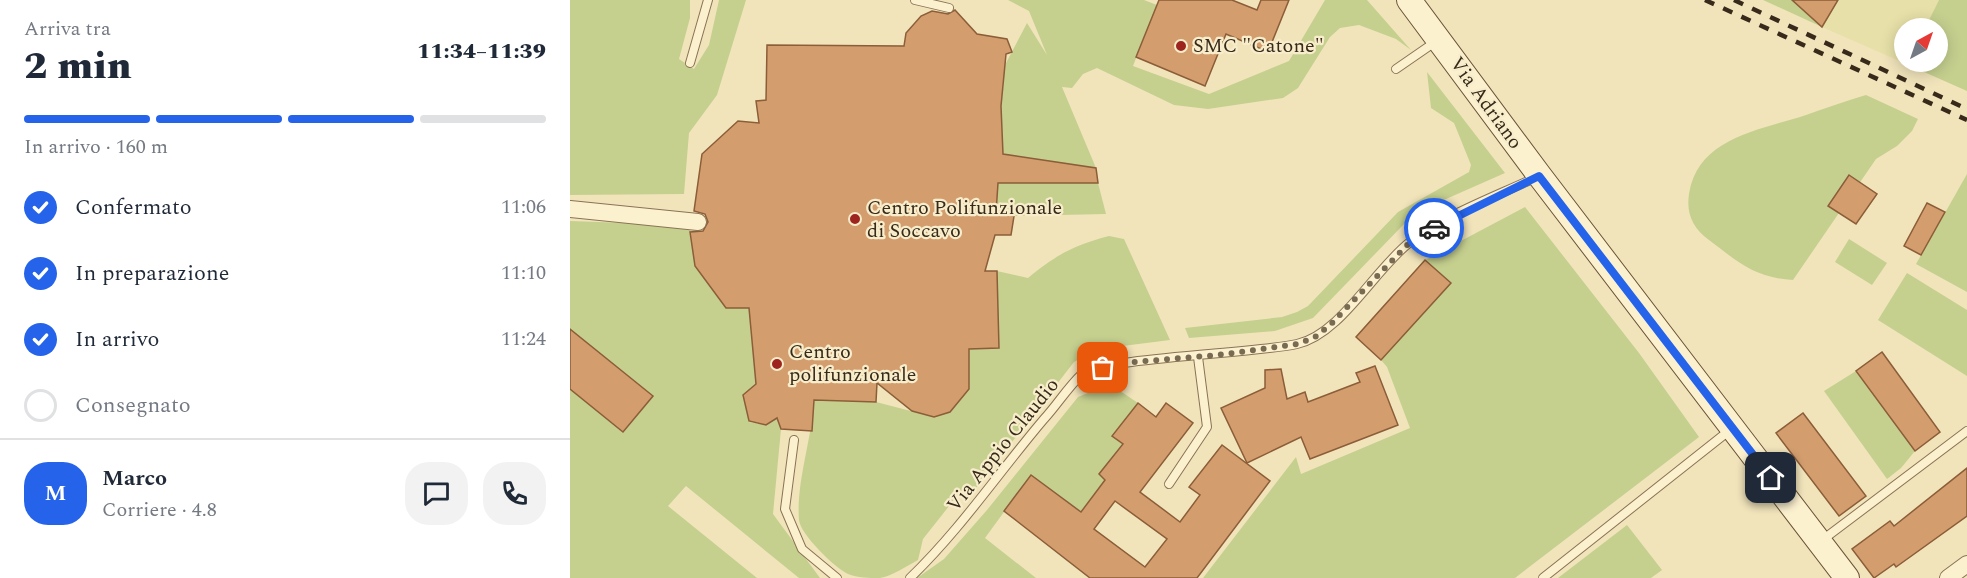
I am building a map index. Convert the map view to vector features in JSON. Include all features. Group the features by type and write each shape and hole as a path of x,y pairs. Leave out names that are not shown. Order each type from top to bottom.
{"street":[{"name":"Via Adriano","path":"1409,0 1539,176 1847,578"},
{"path":"570,209 698,222"},
{"path":"1948,578 1967,564"}],"lane":[{"path":"690,63 708,0"},
{"path":"915,0 949,8"},
{"path":"1396,69 1439,39"},
{"name":"Via Appio Claudio","path":"910,578 942,548 1084,372 1122,363 1198,357 1298,344 1315,337 1331,324 1410,242 1461,212 1539,176"},
{"path":"1169,484 1207,428 1198,357"},
{"path":"1543,578 1732,428"},
{"path":"1819,542 1967,431"},
{"path":"794,440 785,508 802,549 837,578"}],"shaded area":[{"path":"1838,0 1939,0 1930,18 1894,18 1894,59 1822,27"}],"green space":[{"path":"570,0 690,0 690,18 679,59 694,69 709,45 719,0 746,0 717,95 689,133 684,194 570,195"},
{"path":"1008,0 1144,0 1157,5 1133,66 1209,94 1289,61 1325,0 1367,0 1411,50 1396,39 1359,25 1340,28 1330,37 1298,88 1283,98 1208,109 1174,105 1097,68 1083,74 1072,88 1062,87 1096,168 1003,154 1001,106 1004,81 996,82 1027,23 1047,55 1029,11"},
{"path":"1763,0 1792,0 1822,27"},
{"path":"1939,0 1967,0 1967,91 1924,72 1948,72 1948,18 1930,18"},
{"path":"1427,72 1505,173 1437,203 1406,222 1313,318 1275,331 1189,338 1185,328 1282,317 1308,306 1398,212 1469,172 1471,165 1454,123 1431,108"},
{"path":"1866,95 1918,119 1912,131 1897,146 1876,159 1793,280 1768,276 1748,268 1699,231 1690,214 1689,194 1695,175 1705,160 1718,148 1752,132"},
{"path":"1967,174 1967,292 1916,264"},
{"path":"998,183 1098,183 1106,214 1014,216 996,213"},
{"path":"1525,207 1639,353 1699,437 1515,578 1203,578 1296,457 1301,474 1410,428 1387,367 1381,360 1425,260"},
{"path":"570,221 656,224 690,230 695,266 726,307 749,308 756,384 743,395 749,422 766,425 777,418 781,429 773,514 820,578 799,578 686,486 668,506 757,578 570,578 570,389 623,432 653,396 570,329"},
{"path":"1109,236 1124,239 1170,340 1099,349 1074,362 977,487 961,491 923,539 918,560 880,578 852,575 842,571 805,534 799,520 800,491 814,400 876,402 934,417 950,412 969,389 969,348 997,271 1028,278 1066,252"},
{"path":"1849,239 1887,263 1872,285 1835,262"},
{"path":"1907,273 1967,310 1967,376 1878,320"},
{"path":"1856,371 1915,451 1901,468 1887,479 1824,391"},
{"path":"1110,384 1138,403 1113,435 1123,444 1100,474 1105,480 1081,512 1031,475 985,538 1036,578 917,578 944,559 987,510 1078,397"},
{"path":"1627,525 1662,570 1651,578 1558,578"}],"building":[{"name":"SMC \"Catone\"","path":"1159,0 1232,0 1257,10 1261,0 1289,0 1268,52 1226,34 1205,86 1136,57"},
{"path":"1792,0 1838,0 1822,27"},
{"name":"Centro Polifunzionale di Soccavo","path":"955,10 977,34 1007,39 1012,52 1006,54 1001,106 1003,154 1096,168 1098,183 998,183 996,213 1014,216 1011,235 995,235 985,271 997,271 999,348 969,349 969,389 950,412 934,417 912,411 877,383 876,402 814,400 812,431 781,429 777,418 766,425 749,421 743,395 756,384 749,308 726,308 695,266 690,232 703,231 708,222 705,214 694,211 702,154 738,121 759,123 756,101 766,100 767,45 904,46 906,33 921,16 932,11 948,14"},
{"path":"1849,175 1877,194 1856,224 1828,206"},
{"path":"1927,203 1945,212 1921,255 1904,246"},
{"path":"1425,260 1451,283 1381,360 1356,337"},
{"path":"570,329 653,396 623,432 570,389"},
{"path":"1882,352 1940,432 1915,451 1856,371"},
{"path":"1375,366 1398,425 1310,459 1301,437 1247,463 1221,408 1265,388 1265,370 1281,369 1287,399 1305,392 1308,402 1360,382 1356,373"},
{"path":"1138,403 1156,417 1166,403 1193,423 1140,492 1180,522 1200,495 1189,487 1222,445 1270,481 1197,578 1090,578 1004,511 1031,475 1081,512 1105,480 1099,474 1123,444 1112,436","holes":["1115,501 1167,539 1145,567 1094,529"]},
{"path":"1803,413 1866,496 1839,516 1776,433"},
{"path":"1967,468 1967,516 1896,567 1894,564 1874,578 1852,549 1890,521 1894,526"}],"railway":[{"path":"1705,0 1967,120"},
{"path":"1734,0 1967,109"}],"way so far":[{"path":"1103,368 1122,363 1218,355 1298,344 1315,337 1331,324 1410,242 1434,228"}],"place":[{"name":"SMC \"Catone\"","path":"1181,46"},
{"name":"Centro Polifunzionale di Soccavo","path":"855,219"},
{"name":"Centro polifunzionale","path":"777,364"}],"route":[{"path":"1434,228 1461,212 1539,176 1771,478"}]}
